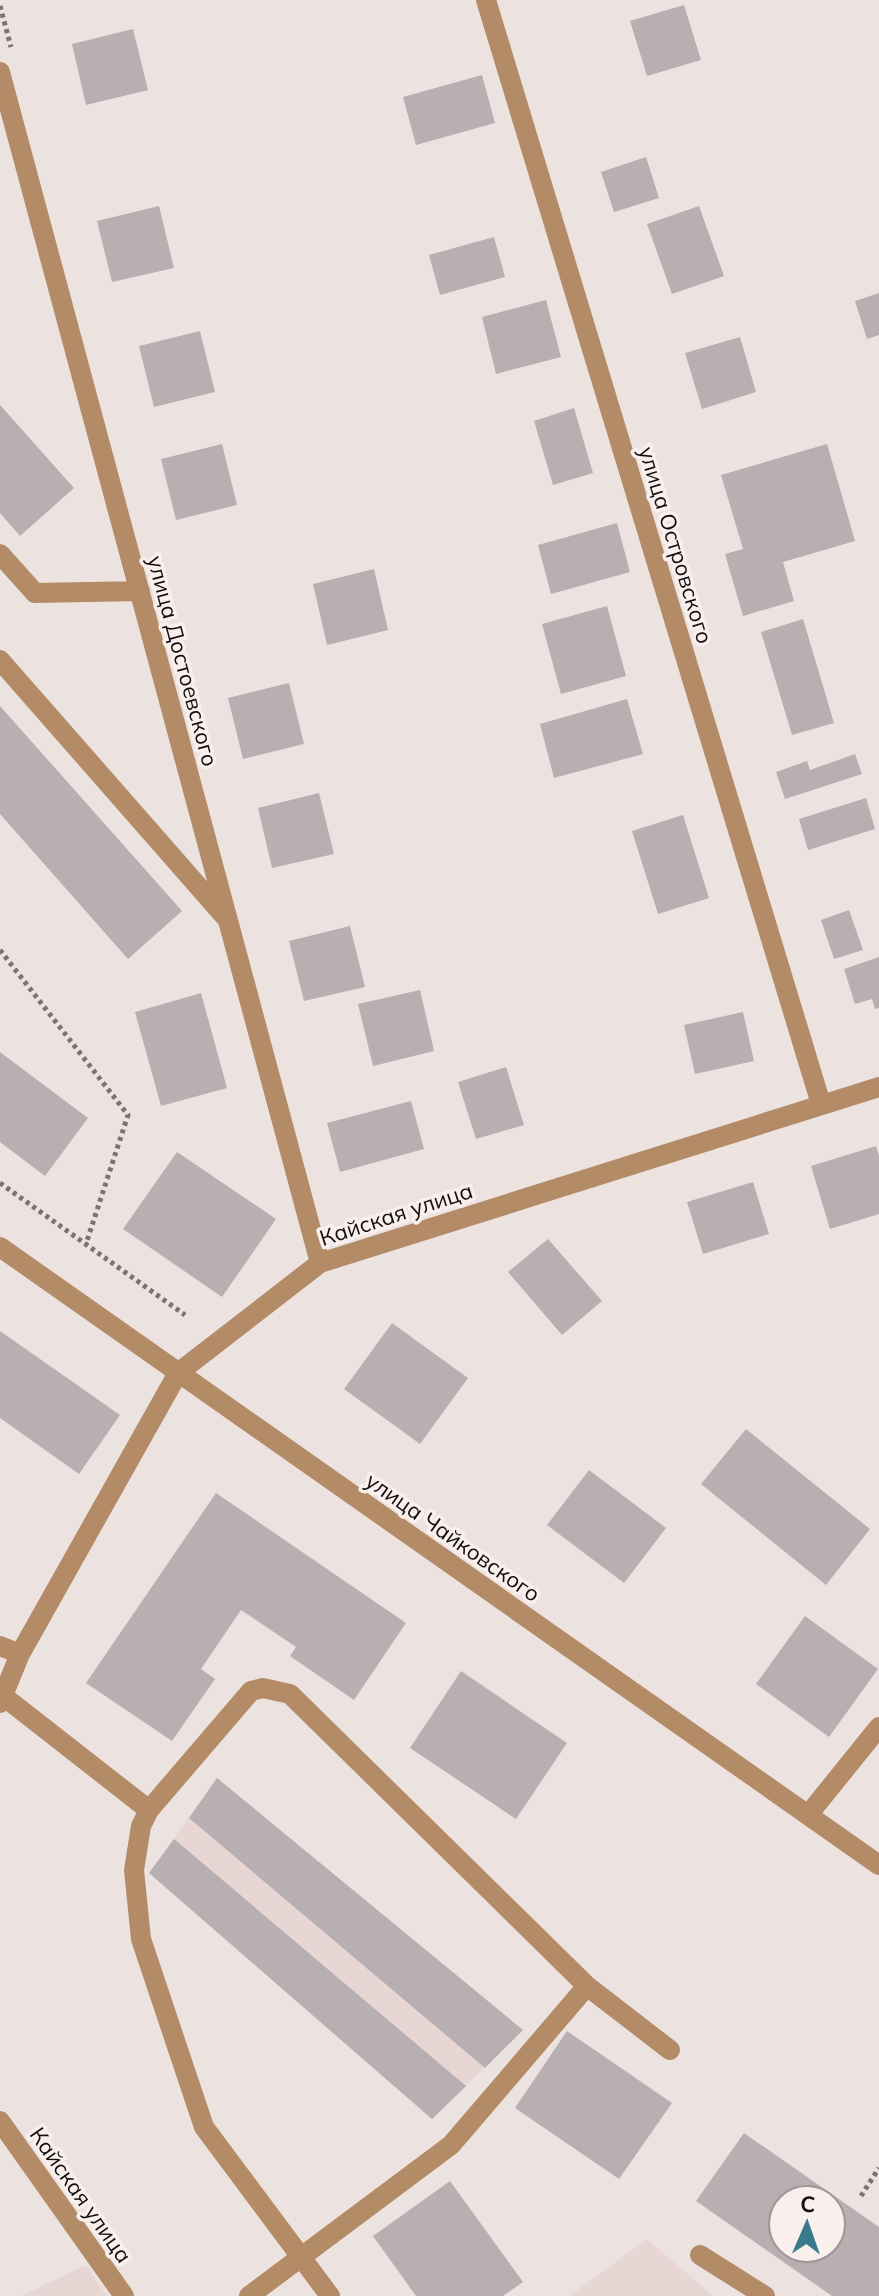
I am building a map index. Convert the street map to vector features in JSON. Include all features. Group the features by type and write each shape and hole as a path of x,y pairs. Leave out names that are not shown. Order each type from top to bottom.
{"street":[{"name":"улица Островского","path":"486,0 821,1104"},
{"name":"улица Достоевского","path":"0,72 320,1263"},
{"path":"0,554 35,593 140,591"},
{"path":"0,660 229,921"},
{"name":"Кайская улица","path":"1,1699 20,1654 178,1373 320,1263 879,1087"},
{"name":"улица Чайковского","path":"0,1247 879,1865"},
{"path":"0,1646 20,1654"},
{"path":"330,2296 204,2127 141,1939 134,1870 141,1826 149,1810 251,1691 263,1688 290,1694 587,1986 670,2050"},
{"path":"1,1699 149,1810"},
{"path":"808,1815 879,1727"},
{"path":"249,2296 451,2145 587,1986"},
{"name":"Кайская улица","path":"0,2121 124,2296"},
{"path":"700,2255 765,2296"}],"path":[{"path":"0,950 128,1115 86,1244"},
{"path":"0,1183 185,1315"},
{"path":"861,2196 879,2168"}],"shaded area":[{"path":"217,1778 523,2030 432,2119 149,1873"},
{"path":"647,2239 713,2296 569,2296"},
{"path":"86,2265 107,2296 21,2296"}],"building":[{"path":"684,5 701,60 647,76 630,21"},
{"path":"133,29 148,90 86,105 72,44"},
{"path":"482,75 495,123 416,145 403,97"},
{"path":"646,157 659,198 614,212 601,172"},
{"path":"159,206 174,268 112,282 97,221"},
{"path":"699,206 724,276 672,294 647,224"},
{"path":"494,237 505,277 440,295 429,255"},
{"path":"879,293 879,335 867,339 855,301"},
{"path":"546,300 561,357 496,374 482,317"},
{"path":"200,331 215,392 154,407 139,346"},
{"path":"740,337 756,392 702,409 685,353"},
{"path":"0,405 74,488 20,536 0,513"},
{"path":"574,408 593,473 553,485 534,421"},
{"path":"222,444 237,505 176,520 161,459"},
{"path":"827,444 855,541 783,562 794,601 743,616 725,554 743,549 721,475"},
{"path":"617,523 630,572 551,594 538,545"},
{"path":"374,569 388,630 327,645 313,584"},
{"path":"607,606 626,676 561,694 542,624"},
{"path":"803,619 834,723 792,735 761,632"},
{"path":"289,683 304,744 243,759 228,698"},
{"path":"627,699 643,754 554,778 540,724"},
{"path":"0,706 182,911 128,959 0,814"},
{"path":"855,754 862,774 785,799 776,772 807,761 810,770"},
{"path":"319,793 334,854 272,868 258,808"},
{"path":"866,798 875,829 808,850 799,819"},
{"path":"683,815 709,898 658,914 632,831"},
{"path":"849,910 863,950 834,959 821,920"},
{"path":"350,926 365,987 304,1001 289,941"},
{"path":"879,957 879,1008 875,1009 872,999 855,1004 844,969"},
{"path":"420,990 434,1051 373,1066 358,1004"},
{"path":"201,993 227,1088 161,1106 135,1012"},
{"path":"743,1012 754,1061 695,1074 684,1025"},
{"path":"0,1052 88,1118 45,1176 0,1142"},
{"path":"506,1067 524,1125 476,1139 458,1082"},
{"path":"411,1101 424,1149 340,1172 327,1123"},
{"path":"876,1146 879,1156 879,1214 830,1229 811,1166"},
{"path":"177,1152 276,1219 222,1297 123,1229"},
{"path":"753,1182 769,1234 703,1254 687,1202"},
{"path":"548,1239 602,1301 562,1335 508,1272"},
{"path":"392,1323 468,1378 420,1444 344,1389"},
{"path":"0,1331 120,1415 79,1474 0,1418"},
{"path":"746,1429 870,1529 826,1585 701,1484"},
{"path":"589,1470 666,1528 624,1583 547,1525"},
{"path":"216,1493 406,1623 354,1700 290,1656 296,1647 241,1610 201,1669 215,1679 172,1741 86,1683"},
{"path":"805,1616 878,1669 829,1737 756,1684"},
{"path":"461,1671 567,1743 516,1819 410,1748"},
{"path":"217,1778 523,2030 485,2068 189,1818"},
{"path":"174,1839 466,2086 432,2119 149,1873"},
{"path":"567,2031 672,2103 619,2179 515,2108"},
{"path":"744,2133 817,2184 767,2184 767,2251 696,2201"},
{"path":"450,2181 523,2282 503,2296 416,2296 373,2236"},
{"path":"847,2205 879,2227 879,2296 832,2296 786,2264 847,2264"}]}
